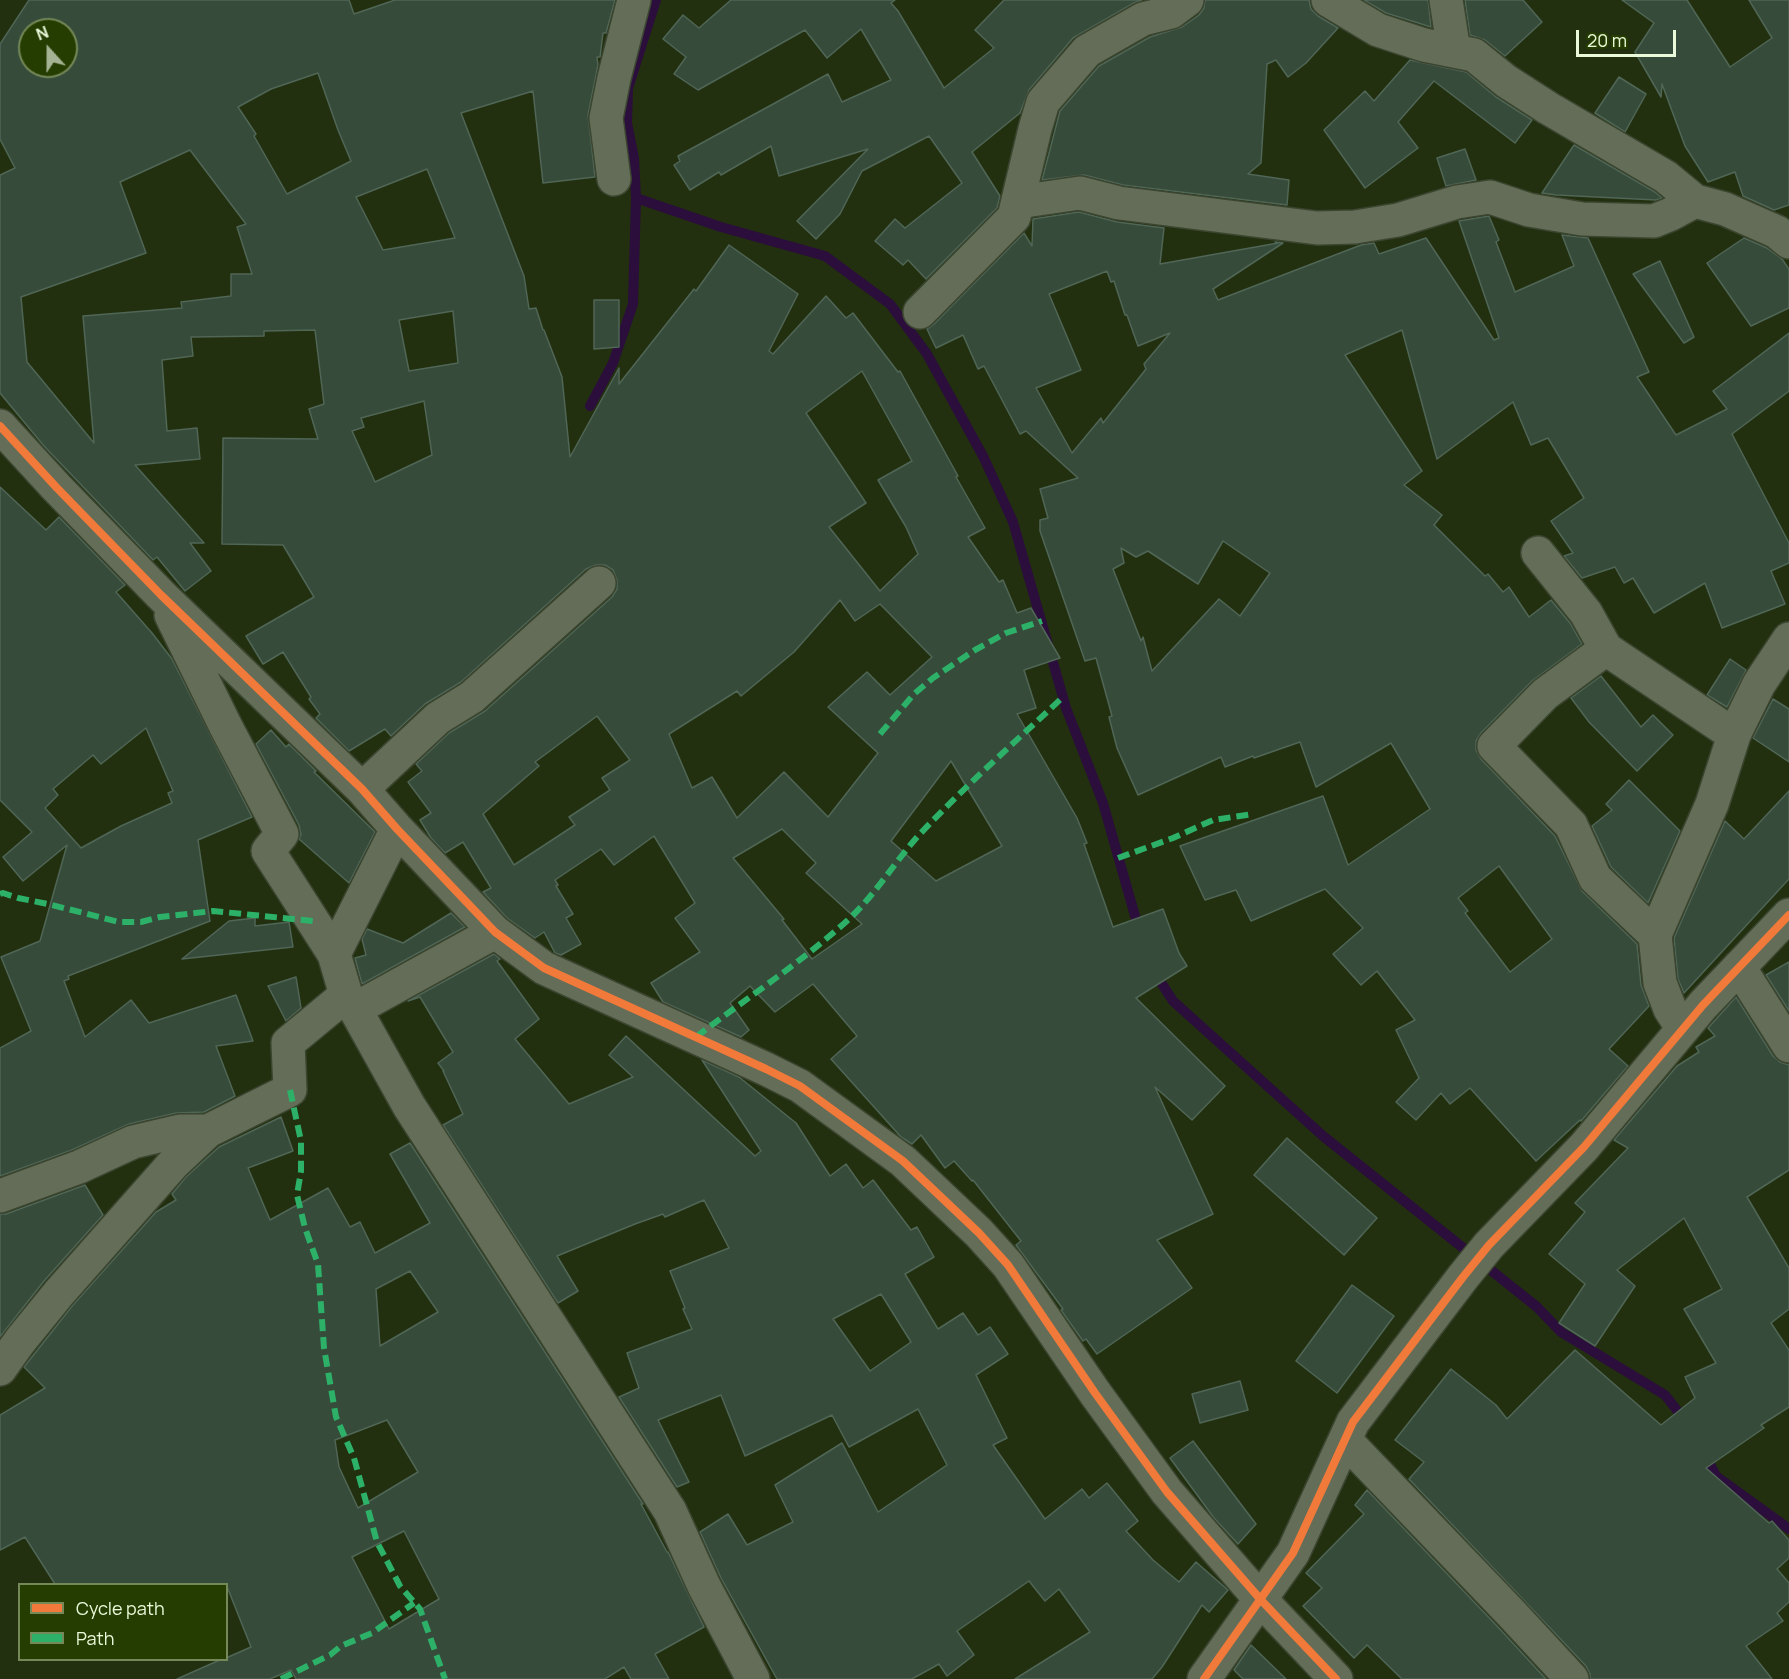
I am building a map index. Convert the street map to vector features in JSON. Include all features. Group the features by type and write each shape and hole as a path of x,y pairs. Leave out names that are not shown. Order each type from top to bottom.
{"street":[{"path":"614,179 606,118 634,0"},
{"path":"920,312 1014,217 1043,102 1087,51 1143,19 1171,12 1186,0"},
{"path":"1328,0 1378,30 1424,45 1474,55 1506,81 1666,177 1695,201 1725,209 1777,232 1789,242"},
{"path":"1446,0 1454,51"},
{"path":"1018,202 1080,193 1119,203 1317,228 1355,227 1398,220 1457,202 1490,197 1529,210 1582,219 1654,221 1695,201"},
{"path":"0,426 161,595 362,789 495,932 544,968 766,1068 800,1086 908,1166 979,1233 1008,1265 1095,1393 1167,1492 1261,1600 1336,1679"},
{"path":"1538,553 1586,613 1606,649 1734,735"},
{"path":"362,789 438,718 472,697 599,583"},
{"path":"161,595 282,834 268,851 334,954 350,1002 409,1106 670,1511 704,1586 753,1679"},
{"path":"1683,1029 1670,1009 1660,983 1655,935 1713,804 1734,735 1759,684 1789,639"},
{"path":"1606,649 1545,694 1494,746 1571,825 1596,878 1655,935"},
{"path":"334,954 397,829"},
{"path":"1204,1679 1293,1553 1353,1422 1463,1278 1489,1245 1584,1147 1683,1029 1789,915"},
{"path":"0,1370 59,1293 173,1164 208,1131 290,1090 288,1043 350,1002 495,932"},
{"path":"1739,967 1789,1046"},
{"path":"0,1196 79,1167 133,1142 180,1131 208,1131"},
{"path":"1345,1440 1511,1612 1572,1679"}],"building":[{"path":"29,0 349,0 354,14 395,0 615,0 606,33 603,33 600,57 597,57 598,65 588,115 595,177 543,183 533,91 461,113 524,276 529,309 536,308 562,377 570,457 619,368 619,384 694,289 696,291 729,245 798,294 769,351 773,354 826,296 846,318 853,313 898,372 900,371 985,528 968,537 999,582 1003,580 1017,613 1031,608 1060,658 1024,670 1036,708 1017,714 1077,818 1113,927 1163,909 1179,953 1187,966 1136,998 1225,1086 1192,1120 1155,1087 1213,1214 1157,1240 1192,1288 1097,1354 1086,1339 1083,1341 1061,1310 1063,1309 1016,1245 1021,1241 973,1180 954,1161 945,1168 921,1135 912,1144 901,1137 831,1059 857,1036 813,984 775,1012 750,986 730,1003 749,1030 741,1037 663,1002 651,983 700,952 675,918 695,903 654,836 614,865 601,849 555,880 558,885 556,886 573,914 566,918 581,944 561,955 555,953 544,932 535,938 507,918 483,892 491,888 463,842 445,853 431,838 420,820 431,813 408,782 422,771 416,764 449,733 485,711 612,597 617,589 617,580 613,570 605,565 596,565 586,569 461,682 425,704 391,736 385,729 349,751 316,718 320,714 283,652 263,664 246,636 314,597 283,545 222,544 223,438 318,439 309,409 324,404 315,330 264,331 264,336 191,337 193,356 162,360 167,431 197,428 200,459 135,465 204,543 190,543 211,571 185,591 157,557 153,560 44,446 0,393 0,175 15,168 0,139 0,44","holes":["318,73 351,161 287,194 254,136 256,134 238,107 271,89","190,150 246,224 237,227 252,274 231,274 231,296 181,302 182,308 83,316 94,443 27,362 21,297 146,253 120,182","427,169 455,238 383,250 356,197","453,311 458,363 409,371 399,320","862,371 912,461 878,480 906,527 918,554 880,591 829,527 866,503 806,413","424,401 432,455 375,482 352,431 364,427 361,418","840,600 855,621 880,604 932,657 890,695 867,672 828,707 878,753 828,817 784,772 737,818 712,777 692,788 669,734 737,691 741,696 794,652","597,716 630,760 602,778 610,790 569,817 575,825 514,865 483,814 539,766 535,762","951,761 1002,846 936,881 891,841","782,829 816,863 806,873 862,924 812,959 782,920 784,919 733,858"]},
{"path":"731,0 895,0 891,3 944,88 994,48 975,30 1004,0 1142,0 1073,38 1029,90 1020,113 972,152 1000,196 997,208 926,279 908,260 903,265 875,241 895,219 905,228 962,183 929,136 862,171 840,214 816,239 797,221 868,149 779,176 771,146 721,175 719,172 690,190 674,165 680,161 678,156 828,74 842,102 891,80 861,29 827,58 805,30 698,90 674,74 686,57 663,39 683,15 699,28"},
{"path":"1205,0 1309,0 1311,9 1318,16 1338,28 1306,63 1288,77 1276,60 1267,64 1261,163 1248,174 1289,180 1287,205 1123,185 1084,175 1042,180 1060,111 1099,66 1150,37 1182,27 1199,15 1204,8"},
{"path":"1364,0 1428,0 1431,27 1386,13"},
{"path":"1465,0 1523,0 1542,22 1505,56 1485,40 1470,35"},
{"path":"1622,0 1687,0 1730,67 1772,38 1749,0 1789,0 1789,205 1774,210 1743,196 1735,172 1708,182 1685,146 1662,84 1661,97 1635,52 1654,23"},
{"path":"1410,60 1466,72 1496,97 1532,120 1515,143 1434,81 1398,122 1418,148 1365,188 1324,130 1365,91 1374,101"},
{"path":"1619,77 1646,94 1625,132 1595,113"},
{"path":"1574,145 1662,198 1656,200 1542,193"},
{"path":"1465,149 1476,180 1446,186 1437,158"},
{"path":"1079,212 1117,222 1164,228 1160,264 1278,243 1275,242 1283,243 1213,289 1218,300 1361,245 1374,243 1379,254 1426,238 1494,340 1499,338 1459,221 1489,216 1515,292 1574,266 1562,235 1588,238 1649,372 1637,377 1676,435 1727,409 1713,391 1789,333 1789,391 1732,434 1789,543 1789,563 1771,571 1785,604 1722,628 1705,583 1654,613 1633,578 1624,583 1615,567 1582,578 1564,556 1573,553 1551,521 1584,498 1548,438 1531,445 1513,402 1437,459 1402,330 1345,355 1422,471 1404,485 1442,515 1434,525 1485,576 1488,574 1503,592 1509,587 1529,617 1551,600 1570,623 1582,644 1532,681 1481,733 1476,741 1476,750 1481,759 1555,836 1582,891 1637,944 1641,985 1649,1006 1609,1049 1628,1066 1581,1121 1536,1161 1470,1088 1450,1104 1441,1093 1416,1120 1396,1102 1419,1078 1396,1030 1415,1020 1377,971 1361,985 1333,954 1363,928 1325,889 1251,921 1236,890 1205,900 1180,846 1323,796 1348,865 1430,809 1391,743 1316,787 1300,742 1225,767 1221,757 1138,795 1117,748 1109,717 1112,716 1096,658 1085,661 1040,531 1040,520 1048,518 1040,489 1078,478 1026,431 1020,434 984,366 978,369 963,335 936,348 927,329 1024,233 1032,246 1033,219","holes":["1107,271 1111,282 1114,281 1138,346 1170,333 1144,364 1146,369 1103,423 1101,418 1072,453 1036,388 1081,370 1049,294","1223,541 1270,573 1240,616 1219,599 1152,671 1143,637 1141,641 1113,569 1124,563 1121,548 1136,557 1148,551 1198,584","1499,866 1552,939 1510,972 1465,913 1468,911 1458,898"]},
{"path":"1744,238 1767,248 1782,259 1789,269 1789,308 1751,326 1707,263"},
{"path":"1660,261 1694,337 1684,343 1633,274"},
{"path":"594,300 619,300 619,347 594,349"},
{"path":"0,487 46,530 59,517 125,585 116,592 172,659 252,817 198,840 210,921 68,976 69,979 64,981 85,1037 131,1000 149,1023 236,995 253,1041 216,1046 235,1096 204,1112 176,1113 129,1124 72,1150 0,1176 0,1048 31,1031 1,957 40,941 67,845 23,881 3,857 32,832 0,800","holes":["146,728 173,791 168,793 172,803 121,826 81,848 45,808 58,795 53,789 93,755 101,764"]},
{"path":"1730,659 1746,670 1727,707 1707,695"},
{"path":"1601,676 1641,727 1653,715 1673,735 1637,771 1589,722 1571,698"},
{"path":"1773,699 1789,709 1789,762 1753,738"},
{"path":"271,730 286,747 289,744 375,832 349,883 299,839 301,835 299,825 256,744"},
{"path":"1629,780 1680,831 1648,903 1611,867 1592,826 1612,810 1606,804"},
{"path":"1789,791 1789,879 1684,993 1678,979 1674,938 1725,821 1744,839"},
{"path":"451,913 465,927 362,984 355,958 366,955 362,939 367,929 403,943"},
{"path":"255,918 255,926 289,922 293,947 182,959 229,921"},
{"path":"494,954 500,959 497,961 539,1019 515,1039 569,1104 633,1077 609,1055 626,1036 755,1156 761,1151 702,1060 739,1077 796,1123 830,1176 846,1164 863,1188 873,1180 911,1230 917,1227 934,1257 905,1274 938,1329 963,1313 978,1335 990,1327 1008,1354 976,1375 1007,1438 993,1445 1045,1519 1082,1489 1089,1498 1107,1483 1138,1521 1126,1531 1153,1560 1179,1582 1196,1562 1228,1590 1209,1612 1202,1605 1152,1679 1015,1679 1090,1632 1059,1589 1045,1601 1029,1581 957,1631 974,1655 947,1676 939,1664 912,1679 777,1679 721,1578 700,1532 728,1514 747,1545 793,1522 775,1485 842,1443 878,1512 947,1465 918,1409 849,1447 832,1415 745,1456 721,1395 658,1420 689,1482 677,1487 619,1397 639,1388 627,1353 692,1329 670,1271 729,1248 704,1200 665,1217 663,1214 635,1224 557,1256 578,1291 558,1303 443,1125 463,1114 444,1071 438,1063 453,1052 420,997 408,1001","holes":["881,1294 911,1342 870,1371 833,1319"]},
{"path":"1789,962 1789,1011 1766,975"},
{"path":"296,977 301,1008 286,1021 268,986"},
{"path":"1736,997 1773,1056 1789,1065 1789,1170 1747,1197 1789,1268 1789,1309 1771,1323 1789,1350 1789,1407 1761,1425 1764,1428 1706,1468 1769,1523 1772,1521 1789,1540 1789,1558 1777,1569 1789,1583 1789,1602 1777,1613 1783,1621 1746,1646 1772,1679 1590,1679 1586,1666 1409,1479 1424,1462 1395,1440 1451,1369 1496,1405 1507,1419 1575,1350 1661,1425 1695,1398 1685,1377 1716,1363 1684,1309 1722,1289 1684,1218 1617,1270 1635,1286 1595,1346 1559,1323 1585,1284 1549,1254 1585,1212 1575,1203 1628,1148 1614,1140 1677,1066 1699,1052 1696,1047 1715,1036 1708,1028"},
{"path":"281,1117 293,1151 248,1168 270,1220 328,1188 350,1227 360,1222 375,1253 430,1223 390,1154 410,1143 643,1504 641,1504 668,1552 704,1627 655,1654 669,1679 631,1679 624,1667 605,1679 296,1679 291,1670 270,1679 177,1679 218,1661 228,1661 228,1657 251,1647 228,1589 228,1583 54,1583 25,1537 0,1550 0,1415 45,1388 24,1367 73,1305 156,1212 176,1200 172,1194 186,1177 219,1147","holes":["410,1271 438,1312 380,1346 376,1289","387,1420 418,1472 358,1508 339,1467 335,1440","404,1531 439,1599 389,1629 352,1557"]},
{"path":"1287,1138 1377,1218 1344,1255 1254,1175"},
{"path":"85,1185 103,1215 44,1281 0,1337 0,1214 6,1214"},
{"path":"1352,1285 1394,1316 1337,1393 1296,1361"},
{"path":"1240,1381 1248,1410 1200,1423 1192,1394"},
{"path":"1193,1441 1256,1524 1238,1544 1214,1518 1170,1458"},
{"path":"1367,1490 1546,1679 1402,1679 1367,1645 1354,1658 1303,1606 1322,1588 1306,1573 1364,1514 1355,1505"},
{"path":"1251,1645 1286,1679 1243,1679 1234,1670"}],"waterway":[{"path":"656,0 628,88 627,123 634,158 636,198 721,227 825,256 890,304 927,354 984,458 1013,522 1066,708 1103,803 1139,930"},
{"path":"590,406 613,363 633,304 636,198"},
{"path":"1153,970 1173,1001 1323,1136 1537,1307 1561,1332 1665,1395 1687,1423"},
{"path":"1704,1452 1716,1476 1789,1529"}],"marked path":[{"path":"880,734 914,694 933,678 1006,633 1042,621"},
{"path":"696,1037 792,966 848,920 935,818 1063,697"},
{"path":"1118,858 1173,838 1213,820 1253,814"},
{"path":"0,894 119,922 141,922 160,917 213,911 313,921"},
{"path":"290,1090 301,1141 301,1171 297,1195 305,1228 318,1264 324,1348 336,1417 354,1458 377,1542 400,1586 420,1609 445,1679"},
{"path":"281,1679 330,1655 341,1646 372,1633 414,1603"}],"cycle path":[{"path":"0,426 161,595 362,789 495,932 544,968 800,1086 903,1161 979,1233 1008,1265 1095,1393 1167,1492 1261,1600 1336,1679"},
{"path":"1204,1679 1293,1553 1353,1422 1463,1277 1489,1245 1584,1147 1703,1005 1789,915"}]}
